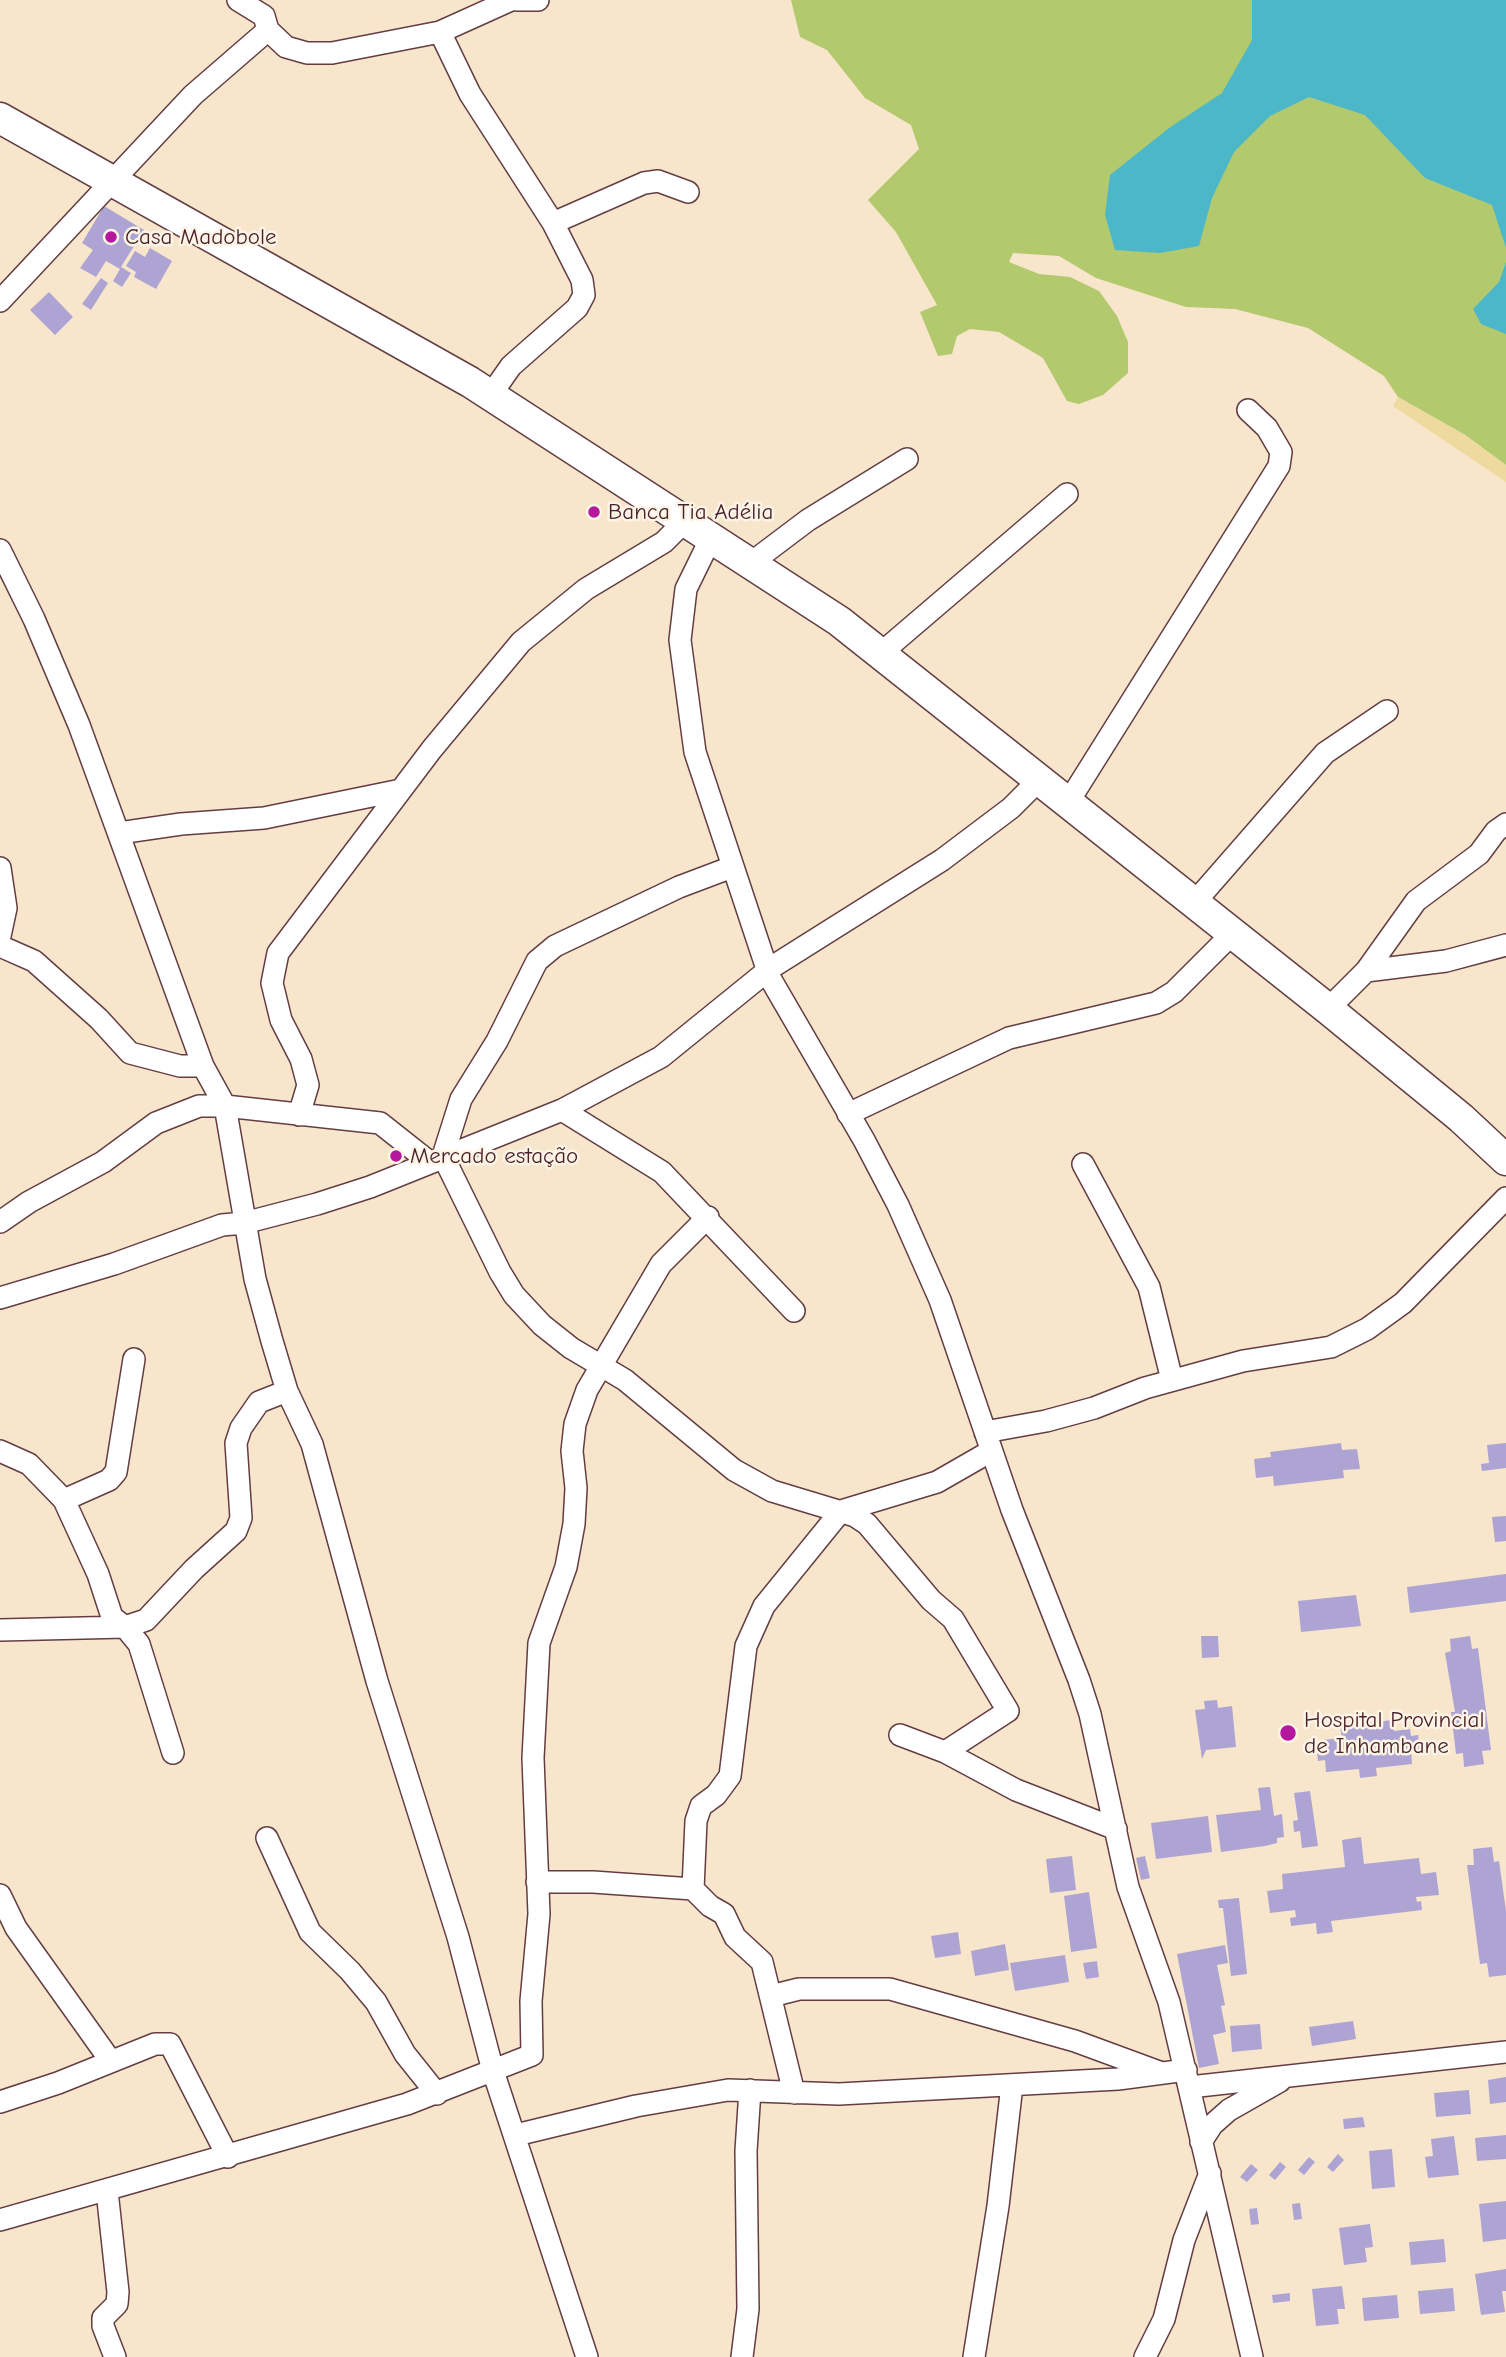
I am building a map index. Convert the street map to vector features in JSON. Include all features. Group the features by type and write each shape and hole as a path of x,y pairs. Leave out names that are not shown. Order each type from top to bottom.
{"main road":[{"path":"0,118 490,396 839,621 1328,1009 1461,1118 1506,1160"}],"street":[{"path":"238,0 264,16 268,30 286,47 307,53 332,53 440,32 514,0 538,0"},
{"path":"0,301 192,95 268,30"},
{"path":"440,32 470,94 553,223 582,280 584,295 577,308 511,366 490,396"},
{"path":"553,223 644,183 658,181 688,192"},
{"path":"1069,801 1279,466 1281,452 1267,428 1248,410"},
{"path":"751,563 808,520 907,458"},
{"path":"880,654 1067,494"},
{"path":"299,1115 308,1085 301,1059 281,1020 272,983 278,953 401,790 520,642 586,589 664,542 685,521"},
{"path":"711,538 686,589 680,640 695,752 768,972 848,1114 920,1253 940,1300 988,1442 1079,1679 1090,1714 1128,1887 1168,2003 1188,2079 1252,2357"},
{"path":"0,550 34,619 119,833 204,1066 225,1106 236,1156 244,1223 255,1279 287,1391 312,1444 377,1681 458,1937 493,2071 587,2357"},
{"path":"1194,903 1325,753 1387,711"},
{"path":"0,1298 114,1264 202,1231 244,1223 370,1187 435,1158 562,1110 661,1057 768,972 942,859 1011,808 1038,781"},
{"path":"119,833 181,824 264,818 401,790"},
{"path":"1328,1009 1366,971 1416,901 1479,854 1496,831 1506,824"},
{"path":"0,867 6,908 0,936"},
{"path":"435,1158 461,1099 497,1041 537,961 555,946 679,887 732,867"},
{"path":"848,1114 1009,1038 1156,1003 1174,992 1232,934"},
{"path":"1366,971 1446,961 1506,945"},
{"path":"0,946 34,961 99,1019 130,1053 180,1066 204,1066"},
{"path":"0,1222 103,1162 172,1114 199,1106 225,1106 380,1123 435,1158 514,1295 542,1325 571,1348 604,1365 734,1470 772,1491 841,1511 867,1524 931,1600 953,1619 1008,1707 1003,1714 945,1752"},
{"path":"562,1110 662,1171 794,1311"},
{"path":"1083,1164 1149,1287 1172,1380"},
{"path":"693,1889 696,1821 701,1806 716,1795 730,1776 739,1690 751,1630 764,1606 841,1511 937,1482 988,1442 1172,1380 1243,1361 1331,1346 1367,1329 1410,1296 1506,1198"},
{"path":"0,2220 228,2157 438,2094 527,2058 534,2050 531,2000 539,1914 533,1758 540,1643 566,1567 574,1524 576,1488 572,1451 575,1424 587,1390 661,1264 708,1217"},
{"path":"64,1500 109,1480 116,1472 134,1359"},
{"path":"0,1630 125,1627 146,1620 194,1569 236,1531 241,1518 235,1448 238,1435 260,1402 287,1391"},
{"path":"0,1451 29,1464 64,1500 98,1574 112,1616 139,1644 173,1752"},
{"path":"900,1735 945,1752 1016,1790 1116,1829"},
{"path":"267,1838 310,1932 351,1971 376,2002 405,2054 438,2094"},
{"path":"537,1882 593,1882 693,1889 710,1906 724,1914 735,1937 762,1962 794,2093"},
{"path":"0,1895 16,1928 110,2060"},
{"path":"771,1996 799,1989 890,1989 1064,2038 1188,2079 1288,2076 1506,2052"},
{"path":"0,2102 58,2083 110,2060 155,2045 170,2043 228,2157"},
{"path":"516,2135 699,2094 750,2090 794,2093 1012,2085 1118,2079 1164,2073"},
{"path":"1201,2142 1212,2125 1229,2110 1288,2076"},
{"path":"974,2357 998,2206 1012,2085"},
{"path":"742,2357 748,2309 746,2151 750,2090"},
{"path":"1145,2357 1164,2319 1184,2239 1210,2174"},
{"path":"107,2191 118,2292 117,2304 103,2318 103,2326 115,2357"},
{"path":"1163,2357 1164,2319"}],"green space":[{"path":"791,0 1506,0 1506,465 1465,435 1398,397 1384,376 1308,328 1235,309 1186,307 1096,278 1059,256 1013,253 1009,262 1039,274 1070,277 1099,291 1117,316 1128,342 1128,373 1103,395 1079,404 1067,401 1043,358 999,332 970,329 957,336 952,354 938,356 920,312 937,305 896,232 868,200 919,149 911,125 865,98 827,50 800,37"}],"sand":[{"path":"1398,397 1465,435 1506,465 1506,482 1393,406"}],"water":[{"path":"1252,0 1506,0 1506,248 1492,205 1425,178 1365,115 1309,97 1270,116 1234,152 1212,198 1199,246 1160,253 1115,250 1105,215 1110,175 1169,128 1222,93 1252,40"},
{"path":"1506,262 1506,334 1481,324 1473,309 1499,282"}],"building":[{"path":"104,206 144,230 121,267 131,273 122,287 113,281 120,269 106,261 96,277 80,268 93,250 82,243"},
{"path":"150,248 172,261 156,289 134,277 136,272 126,266 135,251 145,257"},
{"path":"101,278 108,283 91,310 82,304"},
{"path":"49,292 73,317 55,335 30,310"},
{"path":"1341,1443 1342,1450 1357,1449 1360,1469 1343,1470 1344,1478 1274,1486 1273,1476 1256,1478 1254,1459 1271,1457 1270,1452"},
{"path":"1506,1443 1506,1468 1482,1471 1481,1464 1489,1463 1487,1445"},
{"path":"1506,1516 1506,1541 1495,1542 1492,1517"},
{"path":"1506,1574 1506,1601 1410,1613 1407,1587"},
{"path":"1356,1595 1361,1626 1301,1632 1298,1601"},
{"path":"1201,1636 1218,1636 1219,1657 1202,1658"},
{"path":"1470,1636 1472,1649 1478,1648 1491,1750 1482,1751 1484,1764 1464,1767 1463,1753 1456,1754 1451,1712 1455,1712 1445,1653 1451,1651 1450,1639"},
{"path":"1217,1700 1218,1708 1232,1706 1236,1747 1206,1750 1202,1759 1195,1710 1205,1709 1204,1701"},
{"path":"1393,1720 1394,1731 1410,1729 1411,1736 1418,1735 1420,1750 1411,1750 1412,1764 1376,1768 1377,1776 1360,1778 1359,1769 1326,1772 1325,1760 1318,1761 1316,1745 1324,1744 1323,1740 1342,1738 1340,1726"},
{"path":"1270,1787 1274,1816 1282,1814 1284,1837 1277,1838 1277,1843 1265,1846 1221,1852 1216,1815 1261,1810 1258,1788"},
{"path":"1310,1791 1318,1846 1302,1848 1300,1831 1294,1832 1293,1821 1298,1820 1294,1793"},
{"path":"1208,1816 1212,1852 1156,1859 1151,1823"},
{"path":"1361,1837 1364,1864 1419,1858 1421,1874 1436,1872 1439,1895 1416,1897 1417,1902 1421,1901 1422,1910 1331,1921 1333,1932 1317,1934 1316,1923 1291,1926 1290,1918 1296,1917 1295,1910 1270,1913 1267,1891 1283,1889 1282,1874 1345,1867 1342,1840"},
{"path":"1492,1847 1494,1862 1499,1861 1506,1911 1506,1975 1489,1977 1487,1963 1480,1964 1467,1865 1474,1865 1473,1849"},
{"path":"1072,1856 1076,1890 1050,1893 1046,1859"},
{"path":"1145,1856 1150,1878 1141,1880 1136,1858"},
{"path":"1089,1892 1097,1948 1071,1952 1064,1896"},
{"path":"1239,1898 1247,1974 1231,1976 1223,1908 1219,1908 1218,1900"},
{"path":"958,1932 961,1954 935,1958 931,1936"},
{"path":"1005,1944 1009,1970 975,1976 971,1951"},
{"path":"1225,1945 1228,1963 1217,1965 1225,2005 1221,2006 1226,2032 1213,2035 1219,2064 1199,2068 1177,1954"},
{"path":"1065,1955 1069,1982 1015,1991 1010,1963"},
{"path":"1097,1961 1099,1977 1086,1979 1083,1963"},
{"path":"1353,2021 1356,2039 1312,2046 1309,2027"},
{"path":"1260,2024 1262,2049 1232,2052 1230,2026"},
{"path":"1506,2077 1506,2102 1490,2104 1488,2080"},
{"path":"1469,2090 1471,2114 1436,2117 1434,2093"},
{"path":"1363,2117 1365,2127 1344,2129 1343,2119"},
{"path":"1506,2135 1506,2159 1477,2161 1475,2138"},
{"path":"1454,2136 1459,2175 1428,2178 1425,2157 1433,2156 1431,2139"},
{"path":"1392,2149 1395,2187 1372,2189 1369,2151"},
{"path":"1338,2154 1344,2160 1333,2172 1327,2167"},
{"path":"1309,2157 1315,2162 1304,2175 1298,2170"},
{"path":"1280,2162 1286,2167 1275,2180 1269,2175"},
{"path":"1251,2164 1258,2170 1247,2182 1240,2177"},
{"path":"1506,2201 1506,2239 1483,2242 1479,2204"},
{"path":"1300,2203 1302,2219 1294,2220 1292,2204"},
{"path":"1257,2208 1259,2224 1251,2225 1249,2209"},
{"path":"1370,2224 1373,2247 1365,2248 1367,2262 1344,2265 1339,2228"},
{"path":"1444,2239 1446,2262 1411,2265 1409,2242"},
{"path":"1506,2269 1506,2291 1502,2291 1505,2312 1481,2315 1475,2274"},
{"path":"1342,2286 1345,2309 1337,2309 1339,2324 1316,2326 1312,2289"},
{"path":"1453,2288 1455,2311 1420,2314 1418,2291"},
{"path":"1290,2293 1290,2301 1273,2303 1272,2295"},
{"path":"1397,2295 1399,2318 1364,2321 1362,2298"}],"place":[{"name":"Casa Madobole","path":"111,237"},
{"name":"Banca Tia Adélia","path":"594,512"},
{"name":"Mercado estação","path":"396,1156"},
{"name":"Hospital Provincial de Inhambane","path":"1288,1733"}]}
